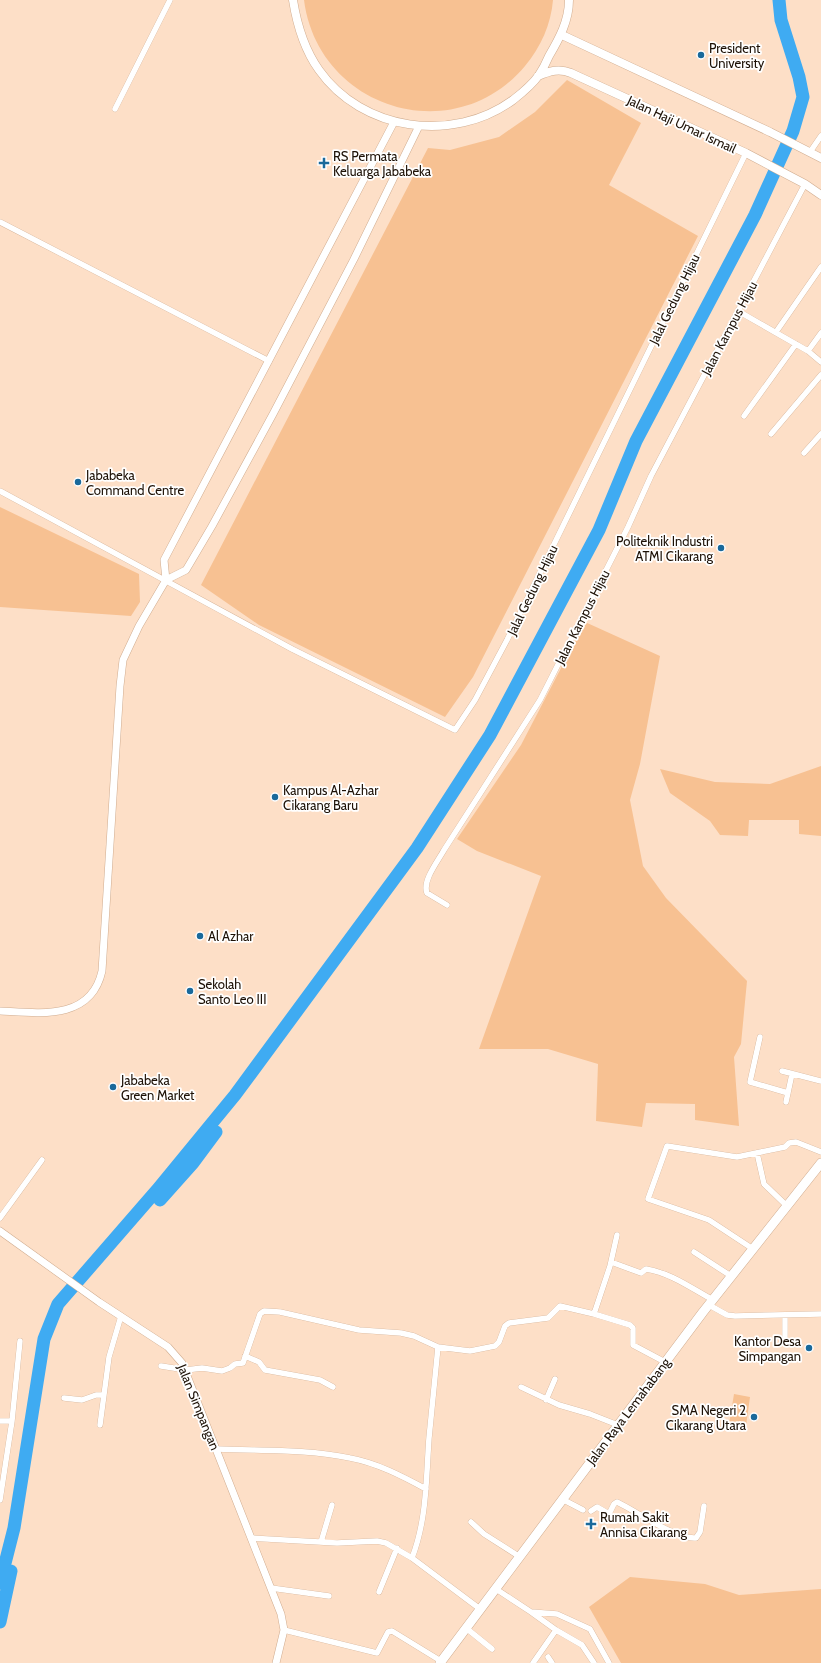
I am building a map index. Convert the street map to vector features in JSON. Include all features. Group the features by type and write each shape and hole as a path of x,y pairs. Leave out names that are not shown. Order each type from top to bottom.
{"main road":[{"path":"293,0 296,22 305,48 319,71 337,90 354,104 373,114 394,122 419,126 464,123 485,116 505,105 523,92 538,76 562,35 569,0"},
{"path":"562,35 770,132 821,158"},
{"name":"Jalan Haji Umar Ismail","path":"538,76 548,72 564,70 748,155 805,184 821,195"},
{"name":"Jalan Raya Lemahabang","path":"441,1662 665,1362 821,1163"}],"street":[{"path":"115,109 170,0"},
{"path":"166,580 164,560 394,122"},
{"path":"0,1011 38,1013 72,1008 88,998 99,981 102,971 123,660 139,626 166,580 186,570 212,526 344,279 419,126"},
{"path":"807,151 821,136"},
{"name":"Jalal Gedung Hijau","path":"166,580 292,649 451,729 456,729 475,700 507,640 748,155"},
{"name":"Jalan Kampus Hijau","path":"447,905 427,894 425,885 430,874 540,700 628,527 654,470 805,184"},
{"path":"1,224 269,361"},
{"path":"776,332 821,267"},
{"path":"738,311 808,351 821,362"},
{"path":"808,351 821,333"},
{"path":"744,416 796,344"},
{"path":"771,434 821,375"},
{"path":"804,453 821,434"},
{"path":"0,491 166,580"},
{"path":"760,1037 750,1082 788,1092"},
{"path":"782,1071 821,1081"},
{"path":"786,1102 792,1074"},
{"path":"753,1250 710,1220 648,1199 667,1146 737,1157 785,1147 789,1143 796,1142 821,1152"},
{"path":"757,1153 764,1184 787,1206"},
{"path":"0,1218 42,1160"},
{"name":"Jalan Simpangan","path":"0,1231 99,1302 168,1347 176,1354 186,1370 281,1614 284,1630 276,1663"},
{"path":"594,1314 611,1262 617,1236"},
{"path":"694,1252 731,1276"},
{"path":"611,1262 640,1272 646,1269 677,1279 711,1302 727,1315 821,1314"},
{"path":"161,1366 186,1370 202,1368 226,1370 236,1364 243,1363 260,1314 264,1311 280,1312 359,1330 414,1336 438,1347 470,1351 495,1346 499,1342 505,1326 509,1323 548,1318 560,1306 630,1325 633,1328 633,1345 665,1362"},
{"path":"785,1315 785,1343"},
{"path":"100,1425 109,1357 122,1316"},
{"path":"0,1500 12,1421 20,1341"},
{"path":"412,1558 421,1532 438,1347"},
{"path":"246,1356 259,1362 265,1370 320,1380 333,1387"},
{"path":"546,1400 554,1379"},
{"path":"521,1387 546,1400 618,1425"},
{"path":"64,1398 82,1400 104,1395"},
{"path":"0,1421 12,1421"},
{"path":"216,1449 316,1453 351,1458 390,1471 426,1489"},
{"path":"562,1499 583,1510"},
{"path":"591,1511 596,1506 609,1514 614,1504 617,1502 675,1534 696,1538 700,1532 704,1506"},
{"path":"321,1542 332,1505"},
{"path":"471,1522 484,1534 520,1556"},
{"path":"251,1538 337,1543 380,1541 397,1548 412,1558 480,1609"},
{"path":"379,1592 397,1548"},
{"path":"272,1588 329,1596"},
{"path":"496,1589 556,1630 582,1645 594,1663"},
{"path":"531,1612 557,1614 590,1629 609,1663"},
{"path":"466,1628 492,1649"},
{"path":"284,1630 377,1653 388,1632 392,1631 441,1662"},
{"path":"533,1663 556,1630"},
{"path":"548,1657 552,1663"}],"shaded area":[{"path":"304,0 553,0 550,18 536,51 525,66 496,92 462,107 428,111 393,106 361,91 334,68 315,38"},
{"path":"567,80 641,123 609,185 698,236 473,677 445,717 259,625 201,585 428,148 450,150 499,137 535,112"},
{"path":"0,507 139,574 140,602 131,616 0,607"},
{"path":"585,622 660,656 640,764 630,800 643,866 666,898 747,981 741,1044 734,1057 739,1126 695,1120 695,1104 646,1103 642,1127 596,1121 598,1064 548,1049 479,1049 541,876 477,851 457,839 521,745"},
{"path":"821,766 821,836 799,834 799,820 749,820 748,836 720,835 710,821 670,793 660,769 715,782 770,784"},
{"path":"734,1394 750,1397 746,1426 729,1424"},
{"path":"630,1577 705,1584 739,1595 821,1589 821,1663 621,1663 589,1607"}],"waterway":[{"path":"0,1583 14,1528 44,1339 58,1304 157,1190 235,1095 417,848 490,735 599,530 636,441 755,215 793,131 803,97 799,77 781,20 779,0"},
{"path":"160,1200 193,1163 216,1132"},
{"path":"0,1622 11,1571"}],"place":[{"name":"President University","path":"701,55"},
{"name":"RS Permata Keluarga Jababeka","path":"324,163"},
{"name":"Jababeka Command Centre","path":"78,482"},
{"name":"Politeknik Industri ATMI Cikarang","path":"721,548"},
{"name":"Kampus Al-Azhar Cikarang Baru","path":"275,797"},
{"name":"Al Azhar","path":"200,936"},
{"name":"Sekolah Santo Leo III","path":"190,991"},
{"name":"Jababeka Green Market","path":"113,1087"},
{"name":"Kantor Desa Simpangan","path":"809,1348"},
{"name":"SMA Negeri 2 Cikarang Utara","path":"754,1417"},
{"name":"Rumah Sakit Annisa Cikarang","path":"591,1524"}]}
